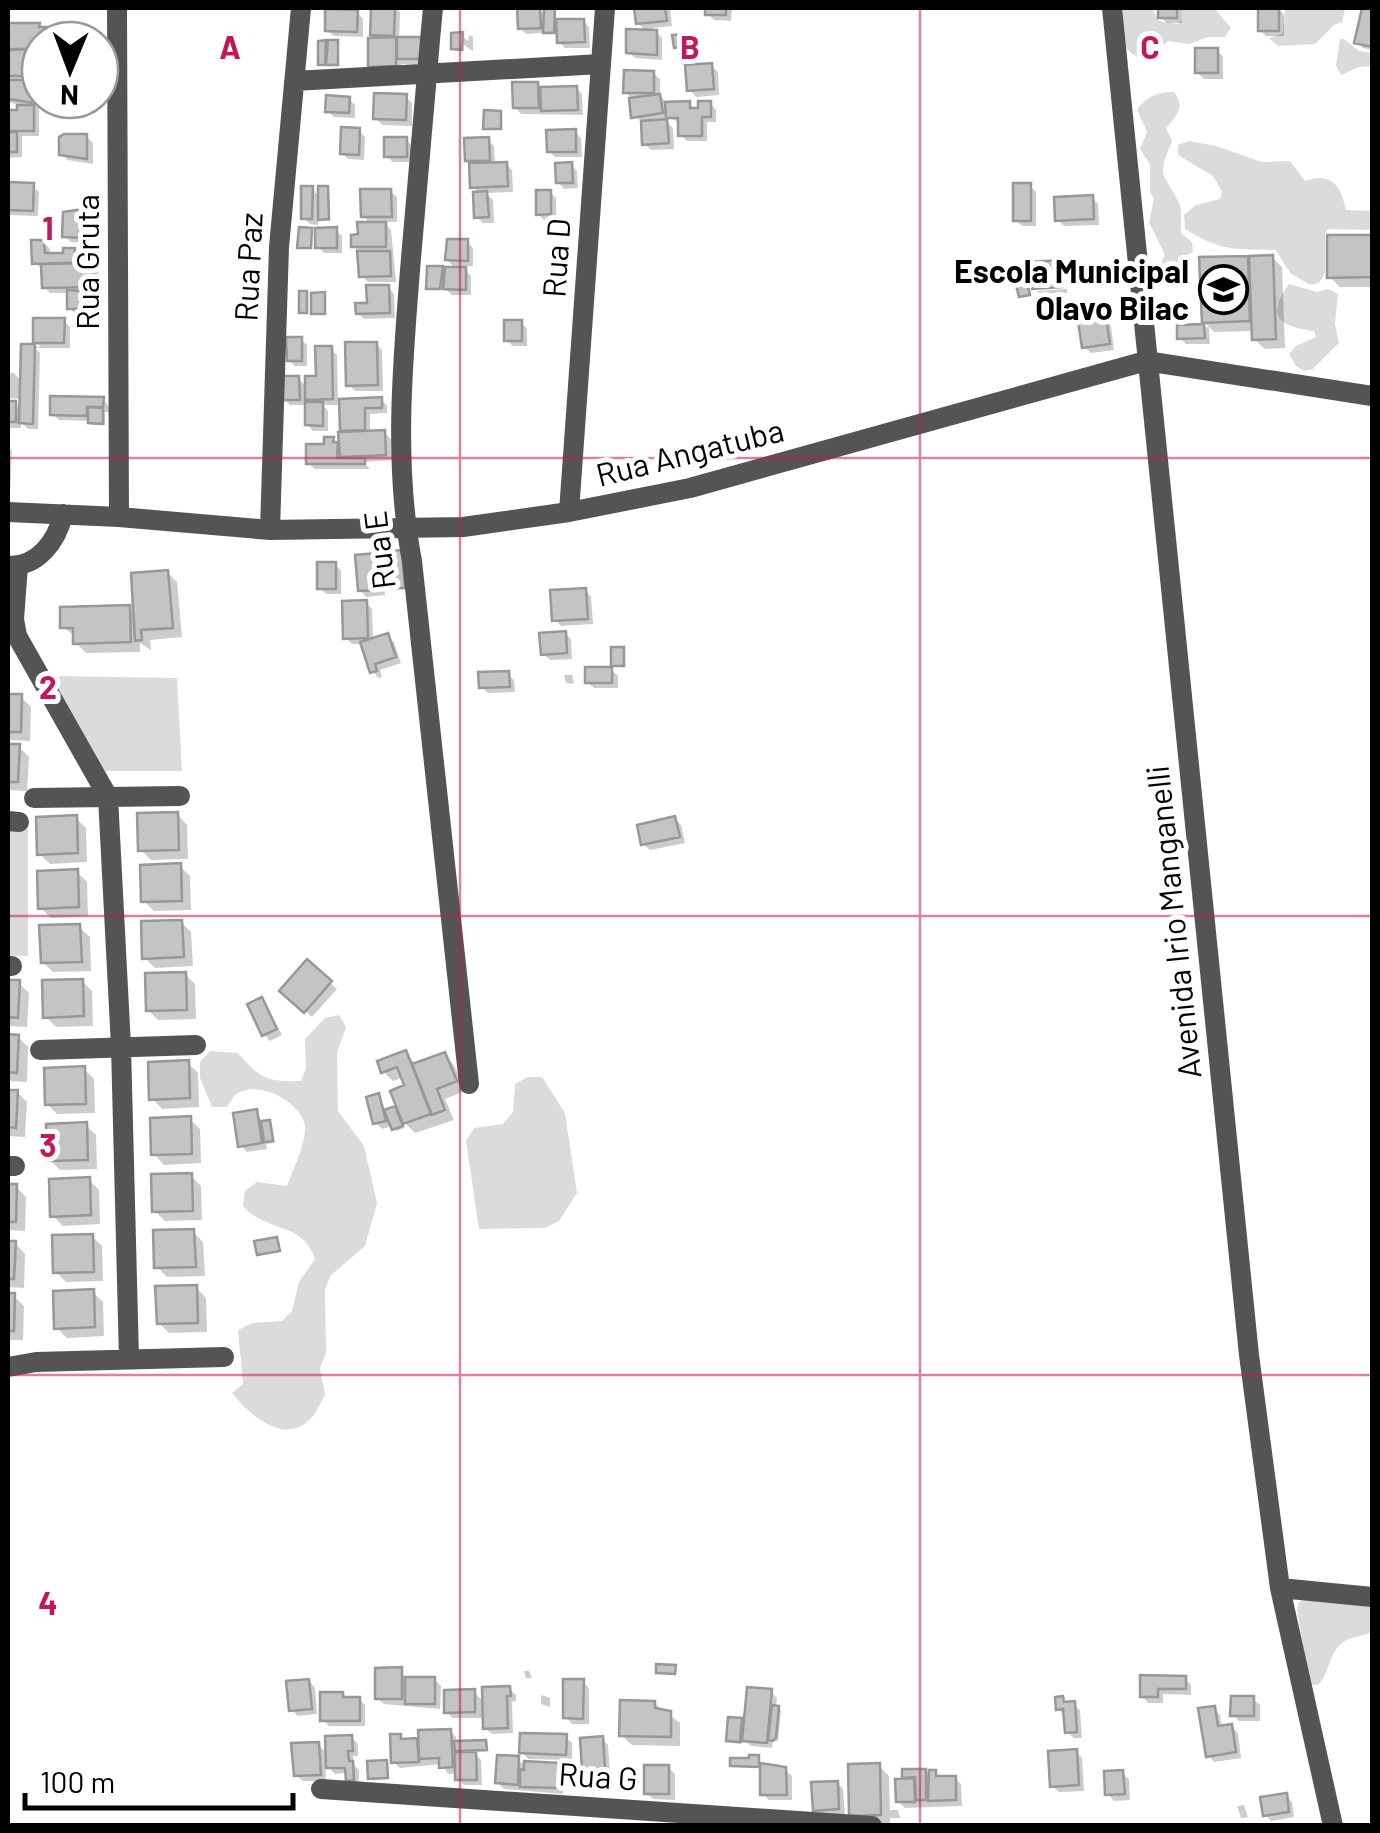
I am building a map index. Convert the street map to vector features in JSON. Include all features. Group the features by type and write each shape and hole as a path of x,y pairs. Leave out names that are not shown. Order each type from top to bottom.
{"street":[{"name":"Rua Gruta","path":"116,8 119,517"},
{"name":"Rua Paz","path":"270,530 278,266 301,8"},
{"name":"Rua E","path":"433,8 402,364 402,461 406,530 469,1084"},
{"name":"Rua D","path":"568,512 604,8"},
{"name":"Avenida Irio Manganelli","path":"1112,8 1249,1355 1280,1588 1333,1826"},
{"path":"294,81 600,64"},
{"name":"Rua Angatuba","path":"8,512 270,530 463,527 690,488 1146,360 1372,396"},
{"path":"63,514 44,552 13,566 14,620 17,636 108,797 121,1046 129,1359"},
{"path":"34,798 180,796"},
{"path":"40,1050 196,1045"},
{"path":"8,1366 224,1357"},
{"path":"1280,1588 1372,1597"},
{"name":"Rua G","path":"321,1789 872,1826"}],"shaded area":[{"path":"1124,8 1152,8 1159,21 1178,24 1182,8 1214,8 1231,28 1225,37 1208,37 1189,44 1168,41 1149,59 1140,58 1122,41 1119,24"},
{"path":"1285,8 1345,9 1342,22 1315,44 1278,46 1269,38 1283,33"},
{"path":"1340,39 1359,51 1372,53 1372,66 1341,75 1336,66"},
{"path":"1174,92 1179,107 1166,128 1172,141 1163,173 1180,204 1181,233 1192,242 1193,252 1182,258 1172,279 1162,277 1158,270 1165,255 1149,222 1154,199 1150,192 1150,164 1140,149 1147,132 1137,110 1153,96"},
{"path":"1189,141 1262,162 1290,161 1305,181 1323,178 1334,183 1346,210 1372,211 1372,230 1329,229 1325,233 1325,273 1319,283 1310,285 1290,273 1276,250 1229,248 1209,242 1185,229 1184,215 1196,205 1220,199 1222,192 1213,176 1178,155 1178,145"},
{"path":"1289,284 1338,294 1335,324 1339,343 1313,369 1304,371 1296,366 1289,354 1296,346 1316,337 1314,331 1293,327 1277,313"},
{"path":"51,676 177,678 182,771 105,771"},
{"path":"8,829 28,829 28,956 8,956"},
{"path":"339,1015 346,1027 337,1053 338,1111 364,1146 377,1203 365,1246 331,1275 325,1289 326,1353 320,1368 325,1395 310,1419 297,1428 276,1428 246,1409 232,1393 243,1384 238,1330 252,1323 282,1321 292,1311 299,1282 315,1259 302,1238 262,1220 243,1206 245,1191 257,1182 287,1186 305,1126 288,1101 267,1091 245,1090 236,1094 227,1107 212,1107 200,1078 200,1062 210,1051 238,1053 265,1077 301,1081 306,1068 305,1039 325,1018"},
{"path":"528,1077 542,1077 565,1113 577,1193 559,1221 545,1228 479,1229 466,1141 474,1128 503,1124 513,1112 515,1084"},
{"path":"1309,1597 1372,1601 1372,1632 1342,1643 1318,1685 1310,1685 1297,1610 1299,1602"}],"building":[{"path":"371,8 395,8 394,36 370,35"},
{"path":"517,8 540,8 541,28 518,29"},
{"path":"544,8 555,8 554,33 543,33"},
{"path":"634,8 665,8 667,21 636,24"},
{"path":"705,8 726,8 726,15 705,15"},
{"path":"1158,8 1177,8 1177,18 1158,18"},
{"path":"1258,8 1279,8 1279,31 1258,31"},
{"path":"1362,8 1372,8 1372,47 1354,43"},
{"path":"325,9 358,10 357,32 325,31"},
{"path":"556,19 584,19 585,42 557,43"},
{"path":"8,23 20,23 20,49 8,49"},
{"path":"626,29 657,30 657,55 626,53"},
{"path":"463,32 462,50 451,49 451,33"},
{"path":"692,33 693,46 674,48 672,35"},
{"path":"396,37 396,66 368,67 368,38"},
{"path":"397,37 421,37 422,59 397,59"},
{"path":"326,40 325,65 318,65 318,41"},
{"path":"328,40 338,40 338,65 326,65"},
{"path":"1195,48 1218,48 1218,73 1195,73"},
{"path":"8,50 20,50 20,76 8,76"},
{"path":"712,63 714,89 687,91 685,65"},
{"path":"624,70 654,71 654,93 623,93"},
{"path":"8,80 20,80 20,101 8,99"},
{"path":"512,82 538,82 539,108 513,108"},
{"path":"577,86 578,110 541,111 540,87"},
{"path":"374,93 407,94 406,120 373,119"},
{"path":"660,94 663,113 631,118 629,98"},
{"path":"326,95 350,97 349,113 325,112"},
{"path":"690,101 690,108 698,108 698,101 711,101 711,117 702,117 702,136 678,136 678,118 666,118 665,102"},
{"path":"20,105 20,120 34,120 34,131 8,131 8,110 17,110"},
{"path":"484,110 501,111 501,129 483,129"},
{"path":"667,119 669,143 642,145 641,121"},
{"path":"341,127 360,128 359,155 340,154"},
{"path":"576,129 576,152 547,152 546,130"},
{"path":"8,132 17,132 17,152 8,152"},
{"path":"87,134 87,159 59,155 59,137"},
{"path":"384,137 407,137 407,157 384,157"},
{"path":"489,137 490,161 465,161 464,138"},
{"path":"507,162 508,186 470,188 469,163"},
{"path":"572,162 573,183 556,183 555,163"},
{"path":"8,182 34,183 33,211 8,210"},
{"path":"1013,183 1031,183 1031,221 1013,221"},
{"path":"301,186 313,186 312,219 301,219"},
{"path":"318,186 328,186 329,219 318,220"},
{"path":"360,189 391,189 392,217 361,217"},
{"path":"536,190 551,190 551,214 536,215"},
{"path":"487,191 489,217 474,218 473,192"},
{"path":"1093,195 1094,219 1055,221 1054,197"},
{"path":"87,210 86,238 62,237 63,212"},
{"path":"357,222 386,222 386,247 351,247 351,235 358,234"},
{"path":"299,227 312,228 311,248 297,248"},
{"path":"337,227 337,248 315,248 315,228"},
{"path":"1327,235 1372,235 1372,277 1327,278"},
{"path":"447,239 468,239 468,261 445,260"},
{"path":"31,240 44,240 45,253 63,253 63,248 92,252 93,262 32,264"},
{"path":"357,251 390,251 391,276 359,277"},
{"path":"1273,255 1276,339 1252,340 1249,256"},
{"path":"1248,256 1250,321 1202,323 1199,257"},
{"path":"1061,260 1062,287 1032,289 1030,262"},
{"path":"94,263 94,287 42,288 41,264"},
{"path":"427,266 443,266 440,289 426,289"},
{"path":"445,267 466,267 466,290 443,289"},
{"path":"1025,274 1030,295 1019,297 1014,277"},
{"path":"366,285 389,285 390,313 356,314 355,303 367,303"},
{"path":"67,290 89,291 89,309 67,309"},
{"path":"299,291 307,291 307,313 299,313"},
{"path":"325,292 325,314 311,314 311,293"},
{"path":"1106,317 1110,344 1082,348 1078,321"},
{"path":"33,318 65,318 64,343 33,343"},
{"path":"504,320 522,320 522,341 504,341"},
{"path":"1204,324 1205,338 1177,339 1177,325"},
{"path":"286,337 302,337 302,361 287,361"},
{"path":"345,342 377,342 378,385 346,386"},
{"path":"21,344 35,344 33,424 19,423"},
{"path":"315,346 332,346 333,399 305,400 305,376 316,376"},
{"path":"281,376 299,376 300,400 281,400"},
{"path":"50,396 104,397 103,407 87,407 87,416 50,415"},
{"path":"382,397 382,408 365,408 365,430 340,431 339,399"},
{"path":"8,401 16,401 16,422 8,422"},
{"path":"305,402 323,402 323,426 305,425"},
{"path":"88,407 103,408 103,424 88,423"},
{"path":"385,430 386,455 340,457 338,432"},
{"path":"324,437 334,437 333,442 338,442 337,458 365,458 365,464 306,464 306,444 324,444"},
{"path":"402,550 405,588 383,589 381,552"},
{"path":"377,553 380,590 358,591 355,555"},
{"path":"317,562 336,562 336,589 317,589"},
{"path":"168,570 173,628 141,630 142,640 135,641 131,573"},
{"path":"586,588 588,619 552,621 550,590"},
{"path":"367,600 368,638 343,639 342,601"},
{"path":"130,605 131,642 73,644 73,628 60,628 60,607"},
{"path":"566,631 567,653 541,655 539,633"},
{"path":"388,633 396,657 375,664 377,671 370,673 360,642"},
{"path":"611,647 624,647 624,666 611,666"},
{"path":"585,667 612,667 612,683 585,683"},
{"path":"509,671 510,687 479,688 478,672"},
{"path":"8,694 22,694 21,732 8,732"},
{"path":"8,744 20,744 18,782 8,782"},
{"path":"178,812 179,850 138,851 137,813"},
{"path":"77,815 78,853 37,855 36,817"},
{"path":"675,816 680,837 641,845 637,825"},
{"path":"181,863 182,901 141,902 140,865"},
{"path":"78,869 79,907 38,909 37,871"},
{"path":"182,920 184,957 142,959 141,921"},
{"path":"80,924 82,962 41,963 39,925"},
{"path":"307,959 332,981 304,1013 279,991"},
{"path":"186,972 187,1010 146,1011 145,973"},
{"path":"83,979 84,1016 43,1018 42,980"},
{"path":"8,980 20,980 18,1018 8,1017"},
{"path":"262,997 277,1029 262,1036 247,1004"},
{"path":"8,1034 19,1035 17,1073 8,1072"},
{"path":"406,1050 431,1114 403,1124 390,1091 404,1085 397,1067 381,1073 377,1061"},
{"path":"445,1052 457,1081 437,1089 445,1110 432,1115 412,1064"},
{"path":"189,1060 190,1098 149,1100 148,1062"},
{"path":"85,1066 86,1104 45,1105 44,1068"},
{"path":"8,1090 18,1090 16,1128 8,1127"},
{"path":"379,1093 386,1121 373,1124 366,1097"},
{"path":"395,1106 403,1126 392,1130 384,1110"},
{"path":"257,1109 262,1143 238,1147 233,1113"},
{"path":"191,1116 192,1154 151,1155 150,1118"},
{"path":"270,1120 273,1141 264,1142 261,1121"},
{"path":"87,1122 88,1160 47,1161 46,1124"},
{"path":"192,1173 193,1211 152,1212 151,1174"},
{"path":"90,1177 91,1215 50,1217 49,1179"},
{"path":"8,1184 17,1184 16,1222 8,1222"},
{"path":"194,1229 196,1267 154,1268 153,1230"},
{"path":"93,1234 94,1272 53,1273 52,1235"},
{"path":"277,1237 280,1251 257,1255 254,1241"},
{"path":"8,1241 16,1241 14,1279 8,1279"},
{"path":"197,1285 198,1323 157,1324 155,1286"},
{"path":"94,1289 95,1327 54,1329 53,1291"},
{"path":"8,1293 15,1293 14,1331 8,1331"},
{"path":"656,1664 676,1665 675,1674 656,1673"},
{"path":"402,1667 402,1699 375,1699 375,1668"},
{"path":"1140,1675 1186,1676 1186,1689 1158,1689 1158,1697 1140,1697"},
{"path":"405,1677 435,1677 435,1704 405,1704"},
{"path":"309,1679 312,1709 289,1711 286,1681"},
{"path":"563,1679 584,1679 583,1719 563,1718"},
{"path":"510,1686 508,1728 483,1729 482,1687"},
{"path":"747,1687 772,1689 767,1743 742,1741"},
{"path":"475,1689 475,1712 444,1713 444,1690"},
{"path":"320,1692 360,1697 360,1721 320,1721"},
{"path":"1063,1696 1064,1702 1075,1701 1077,1732 1065,1733 1063,1709 1056,1710 1055,1697"},
{"path":"1231,1696 1254,1696 1254,1716 1230,1716"},
{"path":"620,1700 655,1701 655,1708 671,1711 671,1737 619,1736"},
{"path":"772,1705 779,1706 773,1741 768,1740"},
{"path":"1215,1706 1218,1726 1232,1724 1236,1752 1206,1757 1198,1708"},
{"path":"728,1717 742,1718 740,1742 726,1741"},
{"path":"451,1729 453,1767 439,1768 439,1758 419,1759 418,1730"},
{"path":"520,1733 567,1734 566,1755 519,1753"},
{"path":"390,1734 401,1734 401,1739 417,1738 419,1762 391,1763"},
{"path":"352,1735 353,1751 348,1751 354,1780 346,1781 345,1768 326,1768 325,1736"},
{"path":"603,1736 605,1769 582,1770 580,1738"},
{"path":"486,1740 487,1750 455,1751 454,1741"},
{"path":"319,1742 321,1775 294,1776 291,1743"},
{"path":"1077,1749 1079,1785 1050,1787 1048,1751"},
{"path":"455,1752 476,1752 477,1780 455,1780"},
{"path":"497,1755 519,1756 518,1785 495,1783"},
{"path":"759,1755 759,1767 730,1766 730,1758"},
{"path":"387,1760 388,1778 368,1779 367,1761"},
{"path":"524,1761 559,1763 558,1788 520,1787"},
{"path":"760,1763 786,1767 787,1795 760,1795"},
{"path":"880,1763 881,1815 849,1816 848,1764"},
{"path":"644,1765 669,1765 669,1794 644,1794"},
{"path":"902,1769 926,1769 926,1800 916,1800 915,1777 902,1778"},
{"path":"929,1770 936,1770 936,1776 956,1776 956,1800 928,1801"},
{"path":"1123,1770 1125,1794 1105,1795 1104,1771"},
{"path":"914,1778 915,1802 896,1802 895,1779"},
{"path":"838,1781 839,1809 813,1811 811,1782"},
{"path":"1287,1793 1289,1812 1263,1816 1260,1797"}],"place":[{"name":"Escola Municipal Olavo Bilac","path":"1224,290"}]}
